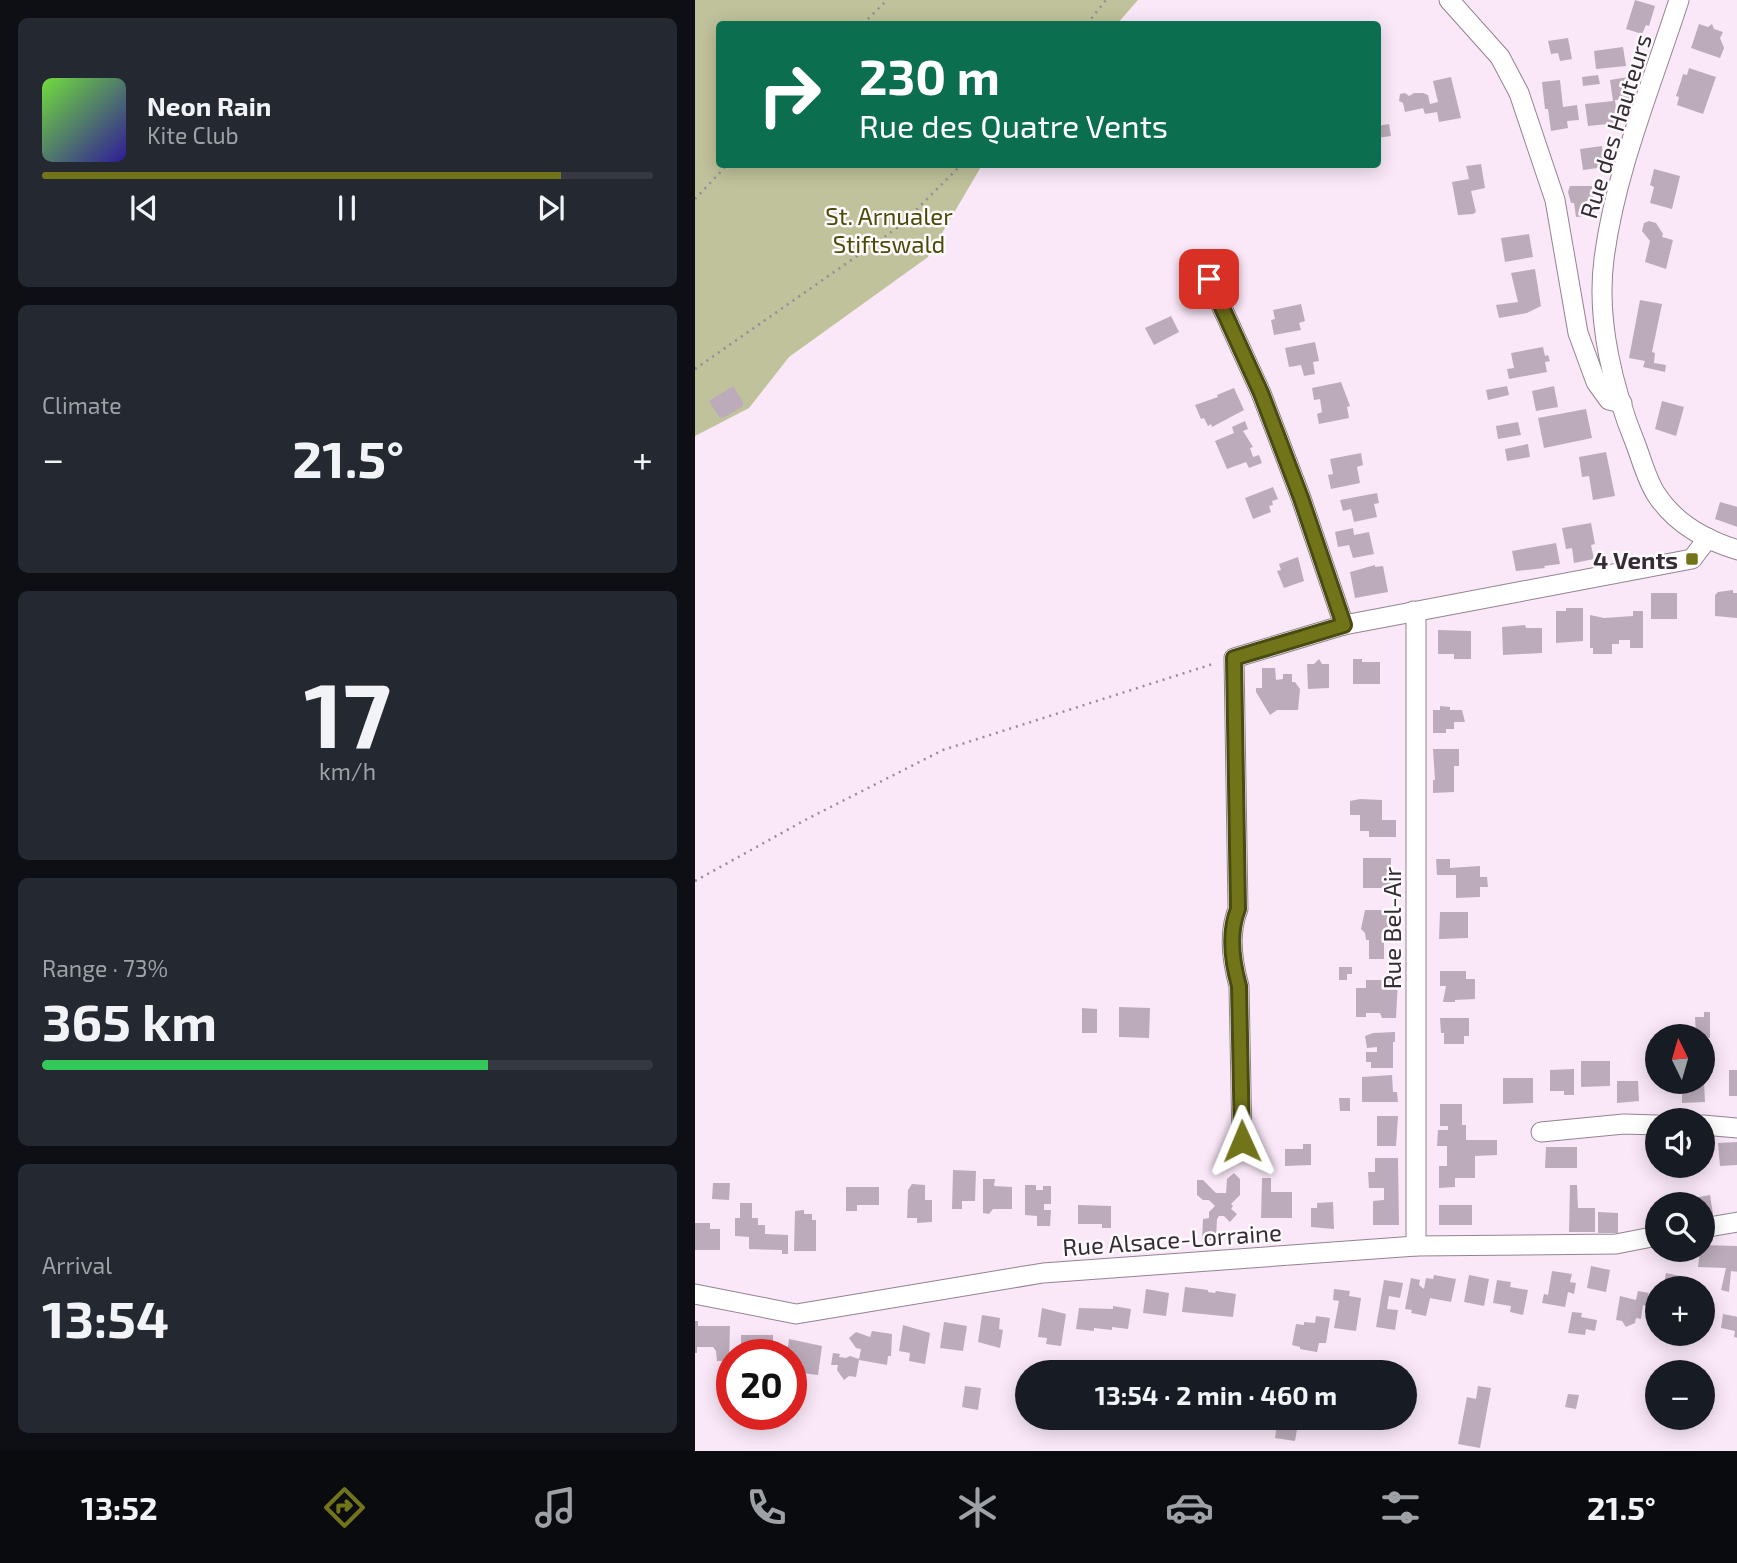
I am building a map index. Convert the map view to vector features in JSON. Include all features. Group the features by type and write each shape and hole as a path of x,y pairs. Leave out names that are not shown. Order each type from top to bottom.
{"street":[{"path":"1449,0 1500,57 1519,93 1555,200 1578,333 1596,382 1609,400 1622,403"},
{"name":"Rue des Hauteurs","path":"1679,0 1617,191 1603,261 1603,320 1625,420 1655,493 1674,516 1690,529 1737,550"},
{"path":"1209,279 1261,393 1301,498 1344,625"},
{"path":"1242,1141 1239,986 1233,965 1232,924 1238,909 1234,658 1344,625 1692,559 1708,538"},
{"name":"Rue Bel-Air","path":"1413,611 1416,649 1416,1246"},
{"path":"1541,1132 1624,1124 1645,1125"},
{"path":"1715,1126 1737,1128"},
{"path":"1715,1226 1737,1222"},
{"name":"Rue Alsace-Lorraine","path":"695,1294 796,1314 1043,1273 1416,1246 1616,1244 1645,1238"}],"path":[{"path":"866,21 887,0"},
{"path":"1089,21 1106,0"},
{"path":"695,199 724,168"},
{"path":"695,369 900,226 958,168"},
{"path":"695,881 806,818 943,750 1234,658"}],"green space":[{"name":"St. Arnualer Stiftswald","path":"695,0 1138,0 1120,21 716,21 716,168 980,168 928,257 789,357 749,408 695,436"}],"building":[{"path":"1635,0 1655,6 1649,26 1646,25 1642,34 1626,29"},
{"path":"1699,24 1708,27 1712,24 1714,29 1723,32 1720,38 1724,48 1720,58 1691,48"},
{"path":"1568,38 1572,59 1560,61 1558,53 1551,54 1548,41"},
{"path":"1623,47 1626,66 1596,69 1594,51"},
{"path":"1689,68 1716,77 1703,114 1677,105 1679,97 1676,96 1683,74 1687,75"},
{"path":"1598,75 1600,84 1583,86 1582,77"},
{"path":"1451,77 1461,118 1439,122 1437,112 1425,114 1423,108 1405,112 1403,103 1399,101 1400,94 1409,96 1423,93 1428,95 1430,104 1438,102 1433,81"},
{"path":"1628,77 1631,99 1615,100 1618,123 1588,126 1585,104 1613,101 1610,80"},
{"path":"1560,80 1563,107 1577,105 1579,120 1567,121 1568,128 1551,131 1542,82"},
{"path":"1389,124 1391,136 1381,137 1381,125"},
{"path":"1602,146 1605,167 1583,170 1580,149"},
{"path":"1481,164 1485,188 1471,191 1476,212 1458,215 1452,182 1469,179 1466,166"},
{"path":"1654,169 1680,176 1672,209 1650,203 1654,187 1650,185"},
{"path":"1570,186 1592,186 1595,215 1576,217 1574,203 1571,203 1568,192"},
{"path":"1644,223 1656,223 1663,234 1662,237 1673,240 1666,269 1645,262 1650,241 1642,231"},
{"path":"1529,234 1533,257 1505,262 1501,238"},
{"path":"1535,269 1541,306 1527,313 1499,318 1496,305 1518,302 1511,273"},
{"path":"1640,300 1662,304 1652,352 1655,353 1654,363 1666,365 1665,372 1643,367 1645,361 1629,358"},
{"path":"1301,304 1305,321 1299,323 1301,330 1274,335 1271,320 1275,319 1273,310"},
{"path":"1171,316 1179,332 1154,345 1145,328"},
{"path":"1315,342 1319,361 1313,362 1315,374 1304,376 1301,365 1289,367 1285,348"},
{"path":"1543,347 1545,356 1548,355 1550,361 1545,362 1547,372 1509,379 1507,369 1514,368 1511,353"},
{"path":"1341,382 1350,406 1347,407 1349,418 1319,424 1317,414 1322,412 1320,399 1314,400 1312,388"},
{"path":"733,386 743,406 723,418 719,417 709,401"},
{"path":"1507,386 1509,395 1488,400 1486,390"},
{"path":"1554,386 1558,407 1536,411 1532,391"},
{"path":"1234,388 1244,410 1212,427 1211,424 1208,426 1204,418 1201,419 1195,405"},
{"path":"1662,401 1684,407 1676,436 1655,429"},
{"path":"1586,409 1592,438 1544,448 1538,418"},
{"path":"1245,421 1248,429 1243,431 1253,447 1250,448 1253,457 1259,455 1262,463 1249,468 1246,462 1227,469 1215,441 1234,433 1232,427"},
{"path":"1518,422 1521,435 1498,439 1496,426"},
{"path":"1528,444 1530,457 1507,461 1505,449"},
{"path":"1606,452 1615,496 1593,500 1589,476 1582,477 1579,457"},
{"path":"1361,453 1363,465 1357,467 1360,483 1331,489 1328,475 1333,474 1330,459"},
{"path":"1273,487 1278,499 1272,501 1273,505 1269,506 1271,512 1253,519 1245,498"},
{"path":"1377,493 1379,503 1374,504 1377,517 1354,522 1351,509 1343,511 1340,500"},
{"path":"1720,502 1738,507 1738,527 1715,519"},
{"path":"1591,523 1595,544 1591,545 1594,559 1574,563 1572,548 1566,549 1562,528"},
{"path":"1353,528 1354,535 1369,532 1374,554 1353,558 1349,545 1338,547 1335,532"},
{"path":"1556,543 1560,564 1516,571 1512,551"},
{"path":"1298,557 1304,581 1284,588 1277,571 1281,570 1279,564"},
{"path":"1375,565 1383,566 1388,592 1355,598 1350,572"},
{"path":"1733,590 1733,593 1738,593 1738,618 1715,616 1715,595"},
{"path":"1651,593 1677,593 1677,619 1651,619"},
{"path":"1566,608 1583,608 1583,641 1556,643 1556,611 1566,611"},
{"path":"1633,611 1643,611 1643,648 1630,648 1630,640 1619,640 1619,644 1612,644 1612,654 1593,654 1593,648 1590,648 1590,615 1604,618 1633,616"},
{"path":"1525,625 1526,628 1542,628 1542,653 1503,655 1502,627"},
{"path":"1438,630 1471,631 1471,659 1454,659 1454,654 1438,654"},
{"path":"1319,659 1322,664 1329,664 1329,688 1308,689 1307,664 1314,664"},
{"path":"1353,659 1380,662 1380,684 1353,684"},
{"path":"1262,668 1275,668 1276,680 1283,679 1283,674 1292,674 1292,682 1300,689 1298,710 1277,710 1270,715 1256,692 1256,688 1262,688"},
{"path":"1440,706 1450,707 1450,710 1462,710 1465,722 1454,722 1454,729 1446,729 1446,733 1433,733 1433,710 1440,710"},
{"path":"1433,749 1459,749 1459,766 1454,766 1454,792 1433,793"},
{"path":"1382,800 1382,820 1396,820 1396,837 1369,837 1369,831 1360,831 1360,815 1350,815 1350,801"},
{"path":"1363,858 1391,858 1391,888 1363,888"},
{"path":"1436,859 1450,859 1450,868 1480,866 1480,877 1487,877 1488,887 1480,887 1480,897 1456,898 1456,875 1437,875"},
{"path":"1365,910 1387,910 1388,930 1387,940 1384,940 1384,959 1369,959 1369,940 1366,940 1361,929"},
{"path":"1440,912 1468,912 1468,938 1439,939"},
{"path":"1339,967 1352,967 1352,974 1347,974 1347,980 1339,980"},
{"path":"1440,971 1466,971 1466,979 1475,979 1475,999 1443,1002 1446,986 1440,986"},
{"path":"1366,980 1398,980 1396,1018 1382,1018 1380,1013 1366,1013 1366,1017 1356,1017 1356,988 1366,988"},
{"path":"1119,1007 1150,1008 1149,1038 1119,1037"},
{"path":"1082,1008 1097,1009 1097,1033 1082,1033"},
{"path":"1704,1012 1710,1012 1710,1024 1695,1024 1695,1017 1704,1017"},
{"path":"1440,1018 1469,1018 1469,1036 1464,1036 1464,1044 1444,1044"},
{"path":"1395,1032 1393,1068 1371,1068 1371,1062 1366,1062 1366,1052 1377,1052 1377,1047 1367,1048 1365,1036"},
{"path":"1581,1061 1610,1061 1610,1086 1581,1087"},
{"path":"1574,1069 1574,1095 1564,1095 1564,1091 1550,1091 1550,1070"},
{"path":"1729,1070 1738,1070 1738,1096 1729,1096"},
{"path":"1392,1075 1393,1092 1397,1092 1398,1102 1362,1102 1362,1077"},
{"path":"1503,1078 1533,1078 1533,1103 1503,1104"},
{"path":"1617,1081 1638,1081 1639,1101 1617,1103"},
{"path":"1682,1094 1705,1094 1705,1102 1682,1103"},
{"path":"1339,1098 1350,1098 1350,1111 1340,1111"},
{"path":"1440,1104 1462,1104 1462,1125 1466,1125 1466,1140 1497,1140 1497,1155 1475,1156 1475,1178 1455,1178 1455,1187 1439,1188 1439,1166 1447,1166 1447,1146 1437,1146 1438,1130 1448,1130 1448,1126 1440,1126"},
{"path":"1377,1116 1398,1116 1396,1146 1377,1146"},
{"path":"1738,1142 1738,1165 1720,1166 1718,1143"},
{"path":"1232,1143 1246,1144 1246,1158 1233,1158"},
{"path":"1303,1144 1311,1144 1311,1165 1285,1166 1285,1149 1303,1149"},
{"path":"1546,1147 1577,1147 1577,1168 1545,1168"},
{"path":"1375,1158 1398,1158 1399,1225 1373,1225 1373,1201 1384,1200 1384,1188 1369,1188 1368,1172 1375,1172"},
{"path":"953,1170 976,1171 975,1201 962,1201 962,1209 952,1209"},
{"path":"1234,1173 1240,1179 1240,1195 1231,1204 1231,1209 1237,1214 1230,1222 1224,1216 1219,1216 1216,1240 1202,1240 1203,1219 1209,1218 1209,1212 1215,1206 1197,1195 1197,1180 1203,1180 1216,1193 1226,1193 1227,1179"},
{"path":"1262,1178 1271,1178 1271,1192 1292,1192 1292,1218 1261,1218"},
{"path":"983,1179 995,1179 994,1186 1012,1187 1012,1209 993,1209 989,1214 983,1213"},
{"path":"713,1183 730,1183 729,1200 712,1199"},
{"path":"912,1184 925,1185 925,1200 932,1200 932,1222 917,1223 917,1218 907,1218 908,1190"},
{"path":"1025,1185 1036,1185 1036,1190 1051,1186 1051,1204 1044,1204 1044,1210 1051,1210 1050,1226 1037,1226 1037,1216 1025,1215"},
{"path":"1570,1185 1577,1185 1578,1208 1595,1208 1595,1232 1569,1232"},
{"path":"846,1187 879,1187 879,1205 857,1205 857,1211 846,1211"},
{"path":"1333,1202 1334,1229 1311,1227 1311,1208 1317,1208 1317,1203"},
{"path":"740,1203 752,1203 752,1218 758,1218 758,1225 765,1225 765,1234 788,1235 788,1254 782,1254 782,1250 749,1249 749,1237 735,1236 735,1218 740,1218"},
{"path":"1078,1205 1111,1206 1111,1228 1102,1228 1102,1224 1078,1224"},
{"path":"1439,1205 1472,1205 1472,1225 1439,1225"},
{"path":"804,1210 804,1214 812,1214 812,1220 816,1220 816,1251 794,1251 795,1211"},
{"path":"1598,1212 1618,1213 1618,1233 1598,1233"},
{"path":"695,1223 710,1223 710,1229 720,1229 720,1250 695,1250"},
{"path":"1715,1245 1738,1246 1738,1272 1731,1271 1729,1292 1721,1290 1726,1268 1698,1267 1699,1262 1715,1262"},
{"path":"1591,1266 1610,1270 1606,1292 1587,1288"},
{"path":"1552,1271 1572,1274 1570,1282 1576,1283 1574,1294 1568,1292 1565,1307 1542,1303 1544,1294 1548,1295"},
{"path":"1434,1275 1456,1279 1451,1302 1430,1298 1426,1316 1405,1309 1411,1278 1420,1280 1419,1285 1424,1289 1426,1278 1433,1279"},
{"path":"1469,1275 1489,1279 1484,1306 1464,1302"},
{"path":"1384,1280 1403,1283 1400,1298 1389,1296 1387,1309 1398,1310 1395,1330 1376,1327"},
{"path":"1497,1280 1511,1282 1510,1287 1528,1290 1523,1315 1510,1312 1511,1306 1493,1303"},
{"path":"1185,1287 1236,1294 1233,1317 1182,1312"},
{"path":"1146,1289 1169,1293 1166,1316 1143,1313"},
{"path":"1334,1289 1350,1291 1349,1296 1361,1298 1356,1331 1334,1328 1339,1301 1333,1300"},
{"path":"1638,1291 1645,1292 1641,1319 1636,1318 1635,1323 1626,1327 1622,1321 1616,1320 1620,1296 1636,1300"},
{"path":"1113,1306 1131,1309 1128,1329 1076,1329 1079,1308 1113,1309"},
{"path":"1042,1308 1066,1314 1061,1346 1046,1344 1047,1338 1038,1337"},
{"path":"1572,1312 1597,1320 1595,1331 1586,1329 1585,1335 1568,1333"},
{"path":"1723,1314 1738,1317 1738,1338 1734,1337 1735,1331 1721,1328"},
{"path":"982,1315 1000,1318 999,1329 1003,1330 1000,1348 978,1342"},
{"path":"1316,1316 1330,1318 1326,1343 1319,1343 1317,1352 1292,1345 1296,1324 1315,1323"},
{"path":"695,1321 698,1321 698,1326 730,1326 730,1339 716,1339 716,1351 713,1347 697,1347 695,1353"},
{"path":"944,1322 967,1326 963,1351 940,1348"},
{"path":"903,1325 930,1333 925,1364 909,1361 910,1353 899,1351"},
{"path":"872,1331 892,1334 891,1356 888,1356 887,1365 859,1360 856,1377 849,1376 844,1380 837,1370 838,1365 831,1365 833,1353 840,1354 839,1357 859,1359 861,1349 856,1348 849,1338 856,1332 870,1337"},
{"path":"741,1335 773,1335 773,1339 741,1339"},
{"path":"807,1343 822,1346 818,1375 807,1374"},
{"path":"965,1386 981,1388 978,1410 962,1407"},
{"path":"1478,1386 1491,1388 1480,1448 1458,1444 1467,1397 1476,1399"},
{"path":"1568,1394 1579,1395 1576,1409 1565,1407"},
{"path":"1276,1430 1297,1430 1295,1441 1275,1438"}],"place":[{"name":"4 Vents","path":"1692,559"}],"route":[{"path":"1209,279 1261,393 1301,498 1344,625 1234,658 1238,909 1232,924 1233,965 1239,986 1242,1141"}]}
